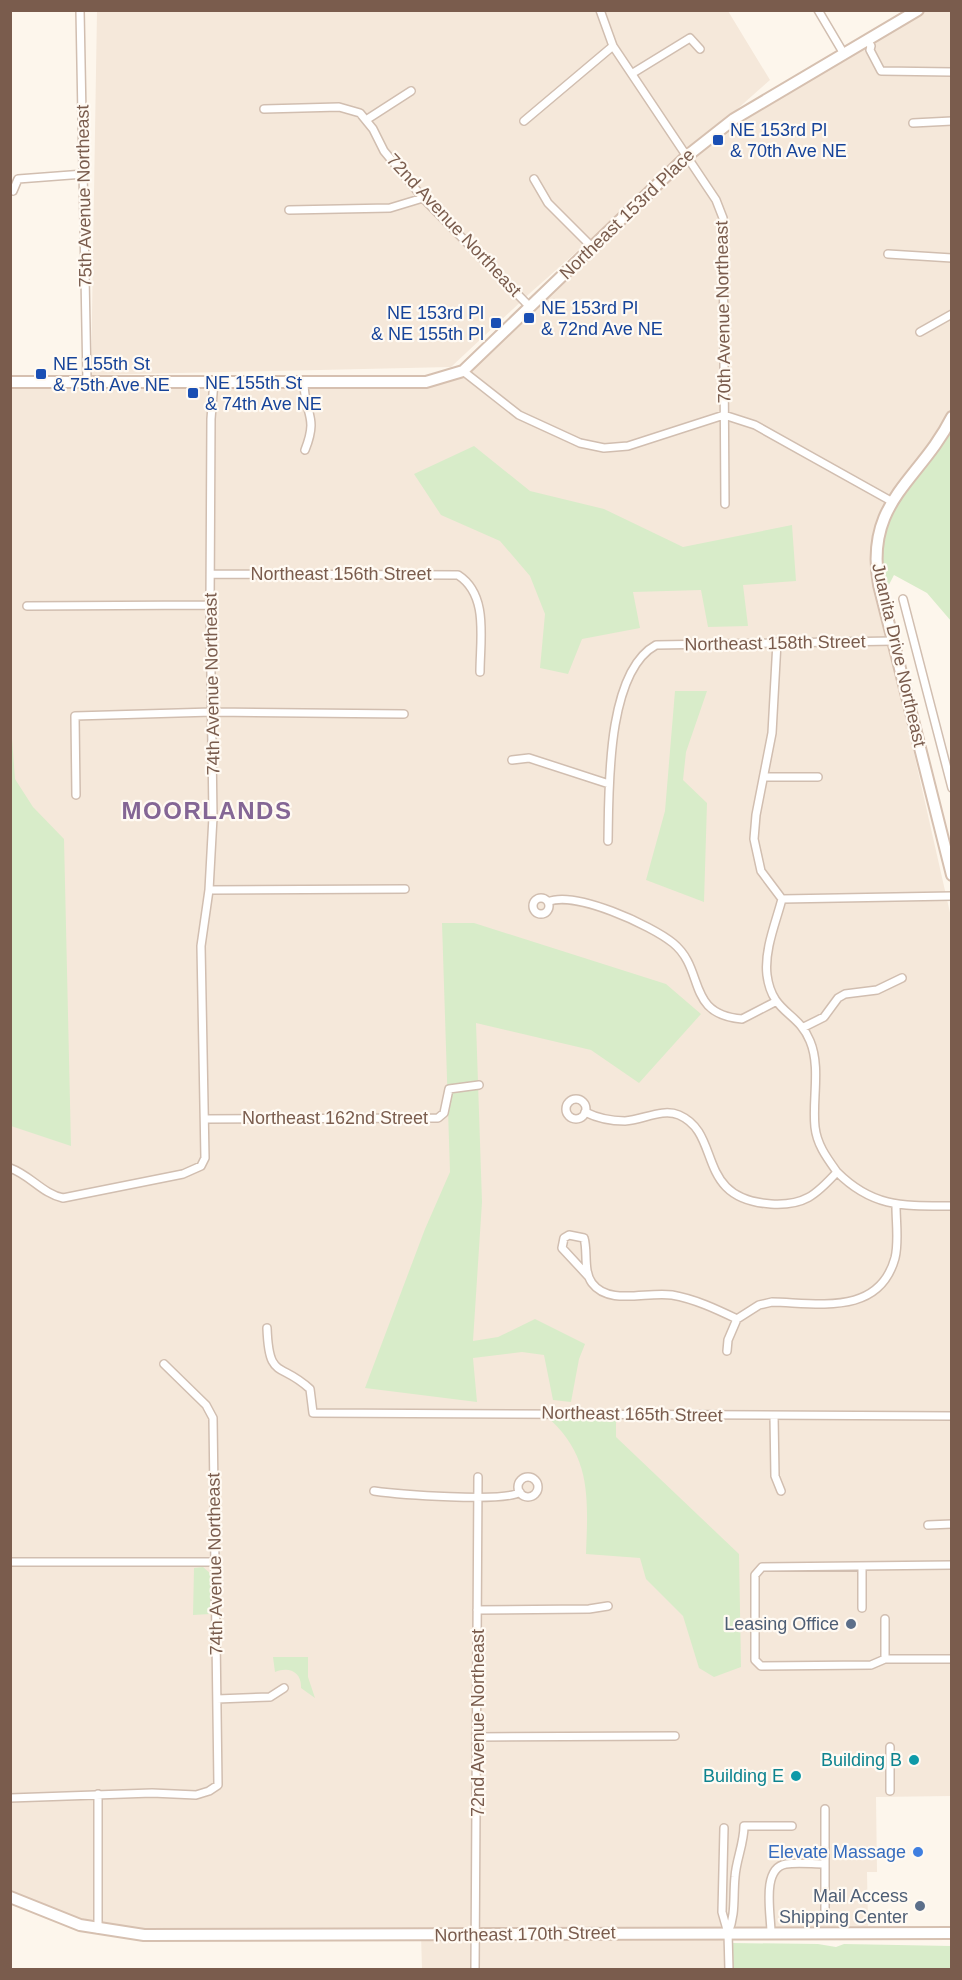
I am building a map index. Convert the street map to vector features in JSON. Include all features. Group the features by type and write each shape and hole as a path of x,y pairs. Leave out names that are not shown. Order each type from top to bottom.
{"main road":[{"name":"Northeast 153rd Place","path":"463,371 687,156 734,119 918,10"},
{"path":"10,382 426,382 463,371"},
{"name":"Juanita Drive Northeast","path":"951,417 891,501 880,529 875,555 879,585 951,875"},
{"name":"Northeast 170th Street","path":"10,1898 62,1919 127,1934 951,1933"}],"street":[{"name":"75th Avenue Northeast","path":"80,10 87,382"},
{"name":"70th Avenue Northeast","path":"600,10 613,46 716,200 725,231 725,504"},
{"path":"818,10 844,54"},
{"path":"633,73 690,38 700,49"},
{"path":"867,40 871,46 870,50 875,64 881,71 951,72"},
{"path":"524,121 613,46"},
{"path":"366,120 411,92"},
{"name":"72nd Avenue Northeast","path":"264,109 339,107 360,113 384,151 423,198 530,307"},
{"path":"913,123 951,121"},
{"path":"13,191 18,179 84,174"},
{"path":"534,179 548,203 592,247"},
{"path":"289,210 390,208 423,198"},
{"path":"888,254 951,258"},
{"path":"920,332 951,314"},
{"path":"463,371 519,415 580,443 604,448 628,446 724,415 755,425 891,501"},
{"name":"74th Avenue Northeast","path":"10,1168 30,1178 51,1195 63,1198 161,1179 201,1166 205,1158 201,946 209,890 213,817 210,605 214,381"},
{"path":"304,382 304,402 313,422 305,450"},
{"name":"Northeast 156th Street","path":"211,574 458,575 470,582 479,602 480,672"},
{"path":"903,599 951,788"},
{"path":"27,606 210,605"},
{"name":"Northeast 158th Street","path":"609,784 618,711 633,667 643,652 656,645 894,641"},
{"path":"777,642 772,733 756,815 755,854 761,871 782,899"},
{"path":"75,795 75,716 212,712 404,714"},
{"path":"512,759 529,758 609,784 608,841"},
{"path":"765,777 818,777"},
{"path":"209,890 405,889"},
{"path":"782,899 951,896"},
{"path":"548,902 564,899 589,902 673,943 686,958 704,1000 715,1014 742,1019 775,1002"},
{"path":"782,899 767,954 767,974 775,1002 804,1027 814,1059 818,1139 823,1152 837,1172 872,1198 896,1206 951,1206"},
{"path":"804,1027 824,1017 845,994 877,990 902,978"},
{"name":"Northeast 162nd Street","path":"205,1119 438,1118 444,1113 449,1089 479,1085"},
{"path":"585,1112 625,1121 668,1112 684,1117 698,1131 715,1173 725,1187 749,1201 797,1204 820,1190 837,1172"},
{"path":"727,1351 730,1334 737,1319 753,1308 772,1302 857,1300 872,1295 883,1283 895,1256 896,1206"},
{"path":"588,1276 585,1240 580,1235 569,1235 564,1238 562,1248 588,1276 592,1284 612,1295 670,1295 706,1304 737,1319"},
{"name":"Northeast 165th Street","path":"267,1328 271,1361 278,1370 310,1389 314,1413 951,1416"},
{"name":"74th Avenue Northeast","path":"98,1794 196,1795 218,1785 213,1418 206,1405 164,1364"},
{"path":"774,1416 775,1476 781,1491"},
{"name":"72nd Avenue Northeast","path":"475,1970 478,1478"},
{"path":"374,1491 398,1495 478,1496 512,1496 520,1492"},
{"path":"928,1525 951,1524"},
{"path":"10,1562 215,1562"},
{"path":"951,1565 762,1567 755,1575 755,1660 760,1666 871,1665 885,1659 951,1659"},
{"path":"862,1566 862,1608"},
{"path":"477,1610 589,1609 608,1606"},
{"path":"885,1619 885,1659"},
{"path":"217,1699 270,1697 284,1689"},
{"path":"477,1737 675,1736"},
{"path":"890,1747 890,1791"},
{"path":"10,1798 98,1794 98,1929"},
{"path":"825,1809 825,1910"},
{"path":"728,1933 734,1916 735,1875 744,1839 744,1827 792,1827"},
{"path":"724,1828 722,1912 728,1933 729,1970"},
{"path":"771,1933 771,1881 775,1870 788,1863 825,1864"}],"shaded area":[{"path":"97,11 728,11 770,80 529,294 451,367 91,375"},
{"path":"913,11 951,11 951,415 872,568 951,917 952,1796 876,1797 877,1872 867,1872 868,1926 161,1935 98,1929 11,1897 10,382 220,381 432,386 463,371 731,118"},
{"path":"728,1933 729,1969 422,1969 421,1935"}],"green space":[{"path":"951,415 951,621 927,593 894,575 880,602 872,568 871,550 874,533 888,504"},
{"path":"474,446 530,491 604,509 683,547 792,525 796,581 743,585 748,626 708,627 701,590 633,592 640,628 582,639 568,674 540,668 545,614 530,576 500,541 441,515 414,474"},
{"path":"675,691 707,691 686,752 683,780 707,803 704,902 646,880 665,811"},
{"path":"11,725 15,779 33,807 64,839 71,1146 11,1126"},
{"path":"442,923 474,923 666,984 701,1014 639,1083 591,1050 476,1023 482,1202 473,1341 498,1337 535,1319 585,1344 579,1359 571,1402 553,1400 544,1355 522,1352 473,1358 477,1402 365,1388 425,1229 450,1172"},
{"path":"545,1415 616,1415 616,1437 739,1554 741,1667 714,1677 699,1668 683,1616 646,1579 640,1558 586,1554 587,1514 584,1478 572,1446"},
{"path":"203,1567 211,1574 210,1614 193,1615 194,1568"},
{"path":"273,1657 308,1657 308,1677 315,1698 301,1688 301,1682 294,1672 280,1670 275,1672"},
{"path":"731,1943 818,1944 836,1947 844,1944 951,1946 951,1969 732,1969"}],"place":[{"name":"NE 153rd Pl & 70th Ave NE","path":"718,140"},
{"name":"NE 153rd Pl & 72nd Ave NE","path":"529,318"},
{"name":"NE 153rd Pl & NE 155th Pl","path":"496,323"},
{"name":"NE 155th St & 75th Ave NE","path":"41,374"},
{"name":"NE 155th St & 74th Ave NE","path":"193,393"},
{"name":"Leasing Office","path":"851,1624"},
{"name":"Building B","path":"914,1760"},
{"name":"Building E","path":"796,1776"},
{"name":"Elevate Massage","path":"918,1852"},
{"name":"Mail Access Shipping Center","path":"920,1906"}],"district":[{"name":"MOORLANDS","path":"207,811"}]}
